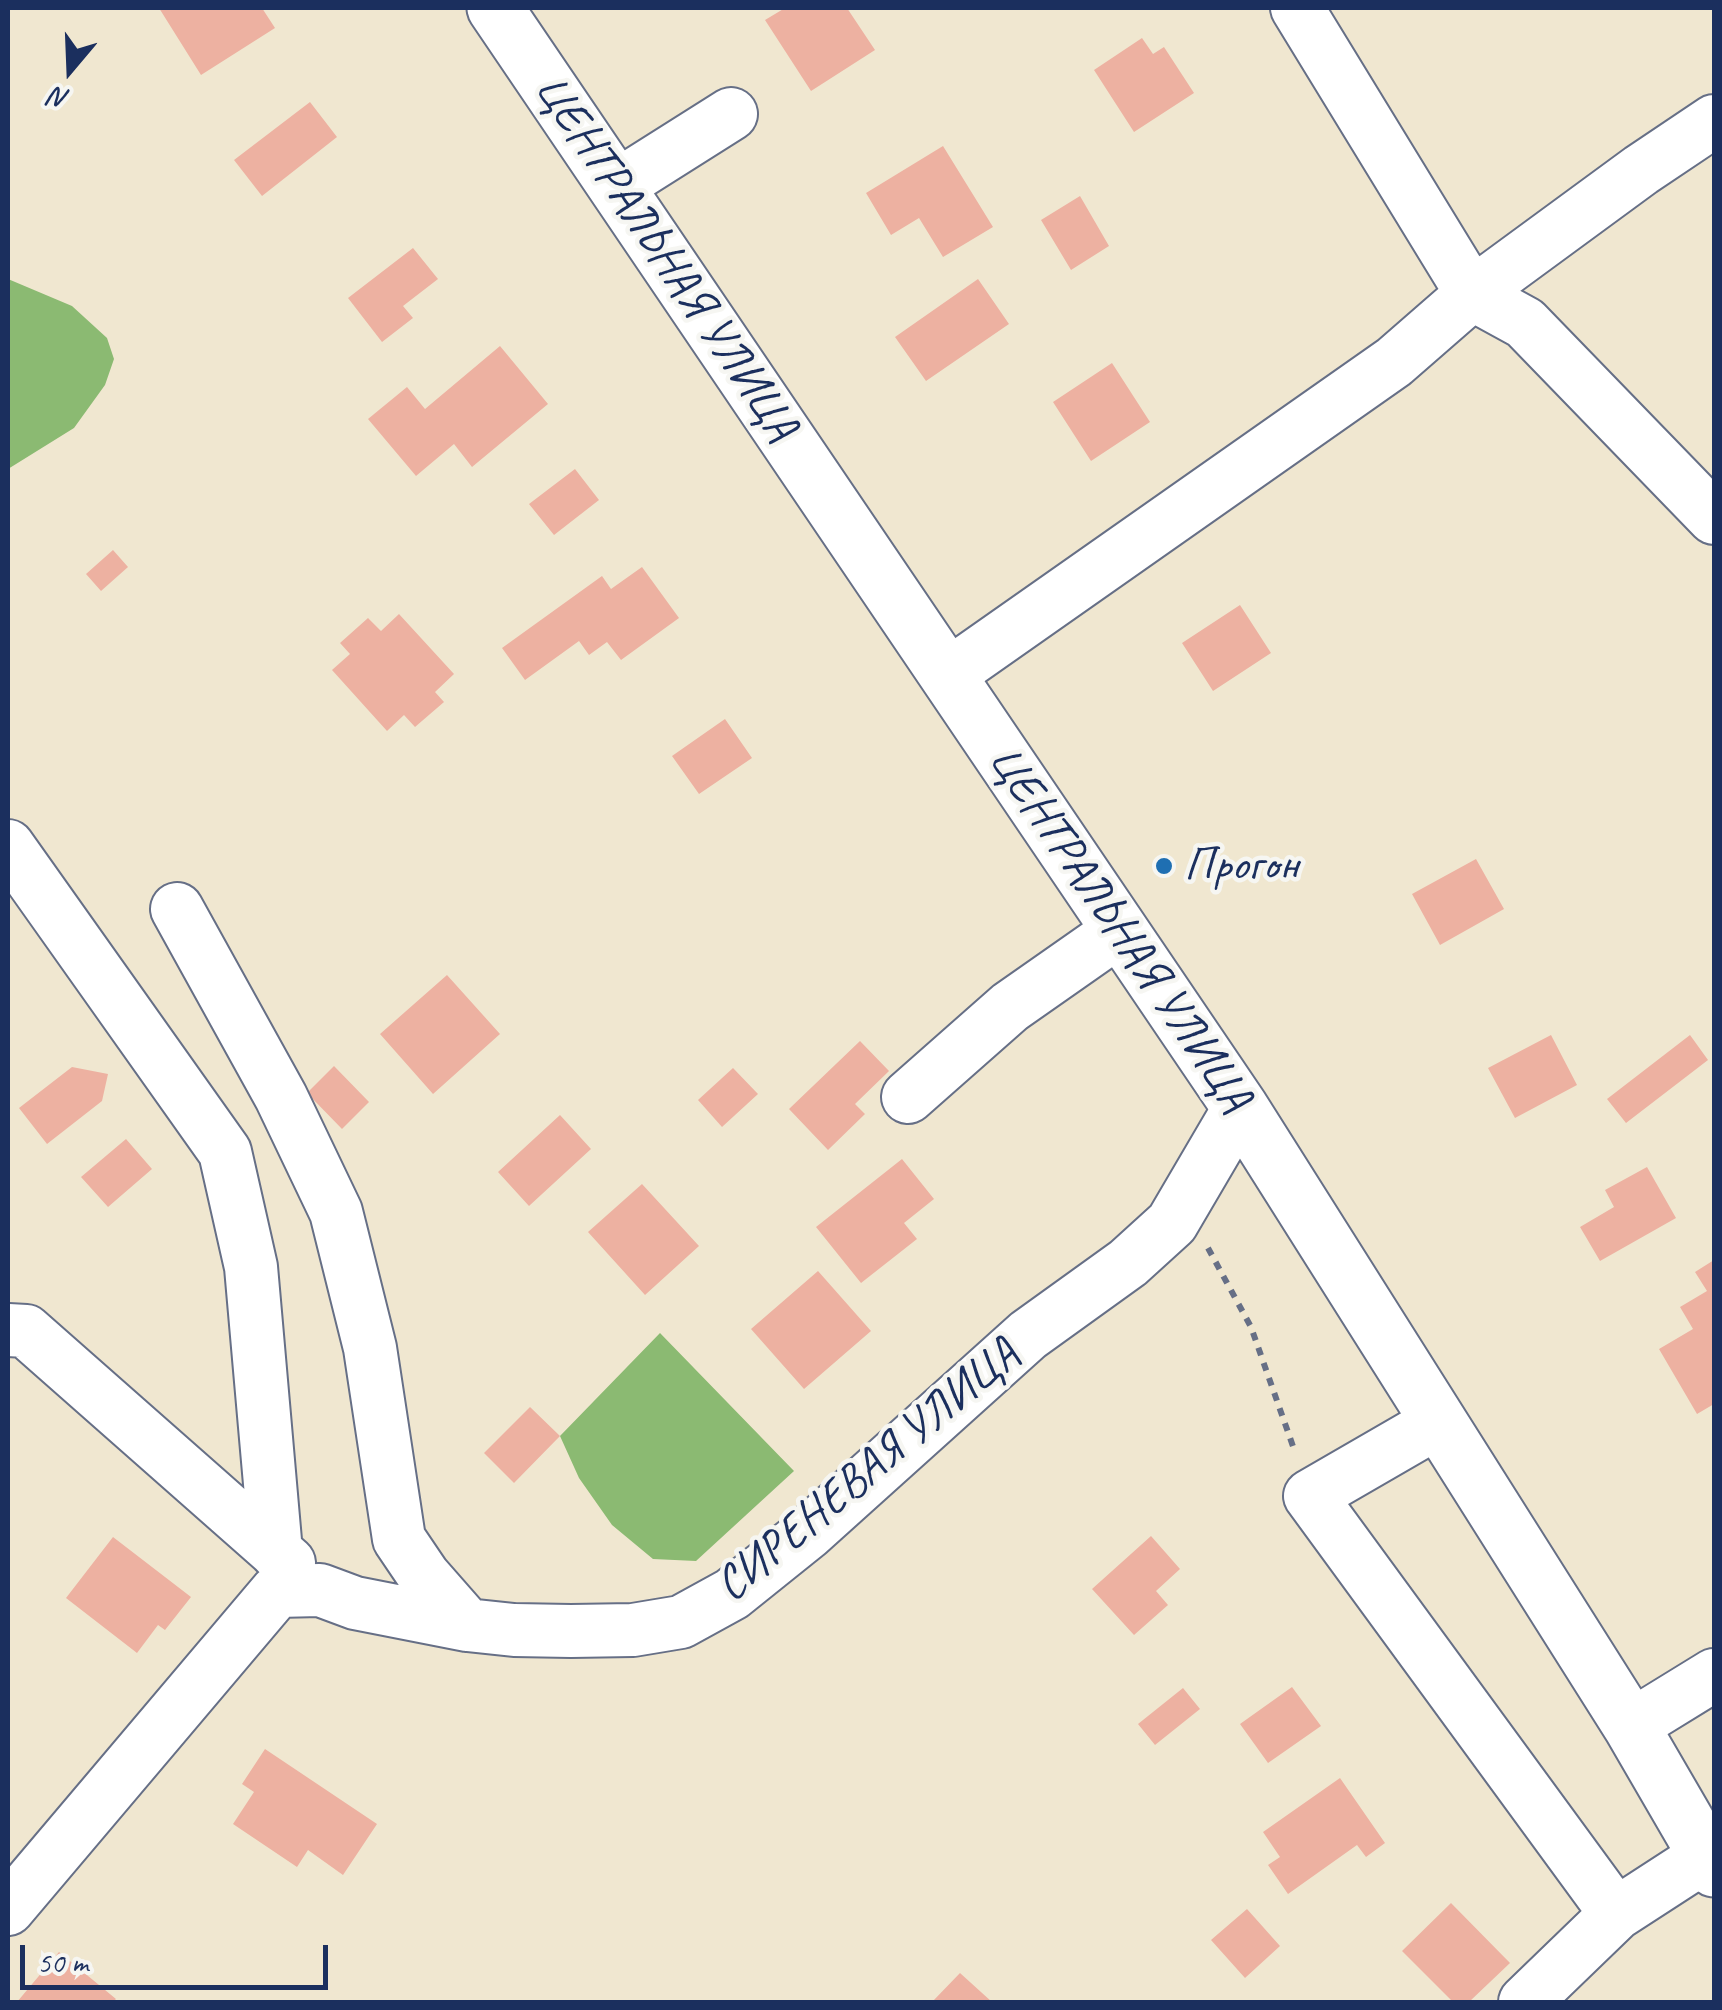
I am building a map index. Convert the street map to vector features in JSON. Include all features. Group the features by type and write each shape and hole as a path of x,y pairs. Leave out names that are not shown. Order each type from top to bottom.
{"main road":[{"name":"ЦЕНТРАЛЬНАЯ УЛИЦА","path":"494,8 1240,1107 1632,1726 1711,1862"}],"street":[{"path":"1297,8 1472,294 1526,323 1714,518"},
{"path":"616,186 731,114"},
{"path":"948,676 1394,362 1472,294 1641,170 1714,122"},
{"path":"8,846 225,1152 251,1267 276,1552"},
{"path":"176,908 281,1096 336,1212 370,1348 399,1539 424,1576 467,1624"},
{"path":"908,1097 1010,1007 1120,930"},
{"name":"СИРЕНЕВАЯ УЛИЦА","path":"8,1909 277,1591 320,1590 355,1602 514,1630 634,1630 681,1622 732,1594 808,1534 1028,1335 1128,1263 1172,1223 1240,1107"},
{"path":"8,1330 26,1331 320,1590"},
{"path":"1438,1422 1310,1496 1616,1914"},
{"path":"1632,1726 1714,1675"},
{"path":"1525,2002 1616,1914 1711,1862"}],"path":[{"path":"1183,1203 1251,1327 1310,1496"}],"green space":[{"path":"8,279 72,306 107,338 114,359 105,385 74,428 8,469"},
{"path":"660,1333 794,1471 696,1561 653,1559 612,1525 579,1478 560,1436"}],"building":[{"path":"159,8 262,8 275,28 201,75"},
{"path":"785,8 847,8 875,50 811,91 765,20"},
{"path":"1142,38 1153,54 1164,47 1194,93 1134,132 1094,70"},
{"path":"310,102 337,137 262,196 234,160"},
{"path":"943,146 993,227 943,257 919,218 891,235 866,193"},
{"path":"1080,196 1109,246 1071,270 1041,220"},
{"path":"413,248 438,279 403,306 413,318 382,342 348,298"},
{"path":"978,279 1009,324 926,381 895,337"},
{"path":"500,346 548,404 472,467 454,444 416,476 368,419 407,387 425,409"},
{"path":"1112,363 1150,422 1091,461 1053,402"},
{"path":"575,469 599,500 554,535 529,504"},
{"path":"113,550 128,567 101,591 86,574"},
{"path":"642,567 679,618 621,660 607,642 589,655 579,641 525,680 502,648 602,576 611,589"},
{"path":"1240,605 1271,653 1213,691 1182,643"},
{"path":"399,614 454,674 435,692 444,702 415,727 404,715 387,731 332,670 350,654 340,643 368,618 381,631"},
{"path":"725,719 752,758 699,794 672,756"},
{"path":"1476,859 1504,909 1440,945 1412,894"},
{"path":"447,975 500,1034 433,1094 380,1034"},
{"path":"1551,1035 1577,1085 1515,1118 1488,1068"},
{"path":"1690,1035 1708,1060 1626,1123 1607,1099"},
{"path":"860,1041 889,1071 855,1104 865,1114 828,1150 789,1109"},
{"path":"334,1066 369,1102 342,1129 307,1093"},
{"path":"72,1067 108,1074 102,1101 47,1144 19,1108"},
{"path":"733,1068 758,1094 722,1127 698,1100"},
{"path":"560,1115 591,1149 529,1206 498,1172"},
{"path":"126,1139 152,1169 108,1207 81,1177"},
{"path":"902,1159 934,1199 904,1223 917,1239 861,1283 816,1227"},
{"path":"1647,1167 1676,1218 1600,1261 1580,1227 1614,1207 1605,1190"},
{"path":"642,1184 699,1246 645,1295 588,1232"},
{"path":"1714,1260 1714,1404 1697,1414 1659,1349 1693,1329 1680,1307 1707,1291 1695,1272"},
{"path":"818,1271 871,1331 804,1389 751,1329"},
{"path":"530,1407 560,1436 514,1483 484,1453"},
{"path":"1151,1536 1180,1569 1156,1591 1168,1605 1134,1635 1092,1589"},
{"path":"113,1537 191,1597 165,1630 158,1625 137,1653 66,1598"},
{"path":"1292,1687 1321,1726 1268,1763 1240,1724"},
{"path":"1183,1688 1200,1709 1155,1745 1138,1724"},
{"path":"265,1749 377,1824 343,1875 308,1850 297,1867 233,1824 254,1792 242,1784"},
{"path":"1340,1778 1385,1843 1366,1857 1357,1845 1288,1894 1268,1865 1280,1857 1263,1832"},
{"path":"1451,1903 1510,1963 1469,2002 1453,2002 1402,1951"},
{"path":"1247,1909 1280,1946 1245,1978 1211,1940"},
{"path":"59,1952 116,1999 17,2002"},
{"path":"960,1973 992,2002 932,2002"}],"place":[{"name":"Прогон","path":"1164,866"}]}
